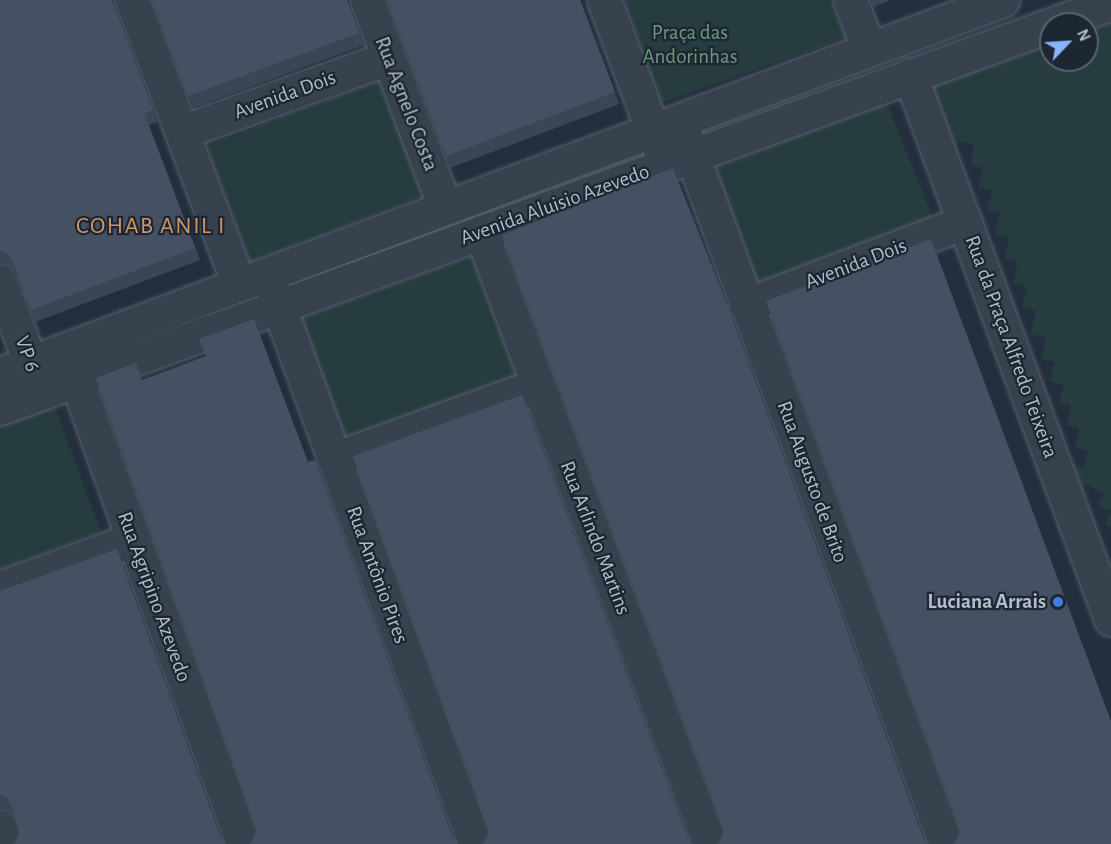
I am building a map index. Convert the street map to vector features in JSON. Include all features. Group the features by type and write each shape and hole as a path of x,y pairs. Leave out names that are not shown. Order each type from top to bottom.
{"street":[{"name":"Rua Antônio Pires","path":"132,0 182,132 253,279 279,306 475,844"},
{"name":"Rua Agnelo Costa","path":"366,0 445,207"},
{"name":"Rua Augusto de Brito","path":"604,0 666,125 679,159 746,305 946,844"},
{"path":"850,0 869,50"},
{"name":"Avenida Aluisio Azevedo","path":"0,374 1002,0"},
{"name":"Avenida Aluisio Azevedo","path":"0,408 1111,3"},
{"name":"Avenida Dois","path":"182,132 388,58"},
{"name":"Rua da Praça Alfredo Teixeira","path":"910,75 1111,619"},
{"name":"Avenida Dois","path":"746,305 965,222"},
{"name":"Rua Arlindo Martins","path":"481,232 710,844"},
{"name":"VP 6","path":"0,281 42,393"},
{"name":"Rua Agripino Azevedo","path":"65,349 243,844"},
{"path":"334,459 538,385"},
{"path":"0,588 134,539"},
{"path":"0,827 6,844"}],"green space":[{"name":"Praça das Andorinhas","path":"625,0 830,0 846,38 661,103"},
{"path":"1111,11 1111,511 1098,506 1104,493 1085,484 1079,499 1066,463 1084,467 1088,451 1075,447 1079,428 1066,425 1071,406 1059,402 1064,385 1050,381 1055,362 1041,359 1046,338 1031,334 1036,311 1022,307 1027,287 1013,283 1018,262 1004,259 1009,238 995,235 1000,213 987,210 992,191 978,187 983,168 970,164 974,145 958,141 953,160 927,82 1039,39 1039,72 1099,72 1099,18"},
{"path":"384,78 428,194 250,262 206,146"},
{"path":"882,92 934,220 757,292 705,164"},
{"path":"481,252 525,374 341,441 297,319"},
{"path":"54,405 101,531 0,569 0,425"},
{"path":"1111,511 1111,527 1105,524"}],"building":[{"path":"0,0 112,0 153,110 144,113 195,248 31,310 13,262 7,254 0,251"},
{"path":"152,0 347,0 359,33 188,96"},
{"path":"387,0 580,0 615,92 446,156"},
{"path":"673,168 728,307 923,837 929,844 716,844 723,833 722,823 502,235"},
{"path":"931,239 1111,721 1111,844 952,844 959,833 958,823 766,301"},
{"path":"254,319 308,462 315,460 452,836 458,844 249,844 256,832 255,823 96,378 136,363 142,380 206,356 199,339"},
{"path":"522,395 687,836 693,844 481,844 488,834 487,823 353,456"},
{"path":"117,549 220,836 226,844 12,844 19,833 12,806 7,798 0,795 0,591"}],"place":[{"name":"Luciana Arrais","path":"1058,602"}],"district":[{"name":"COHAB ANIL I","path":"151,227"}]}
